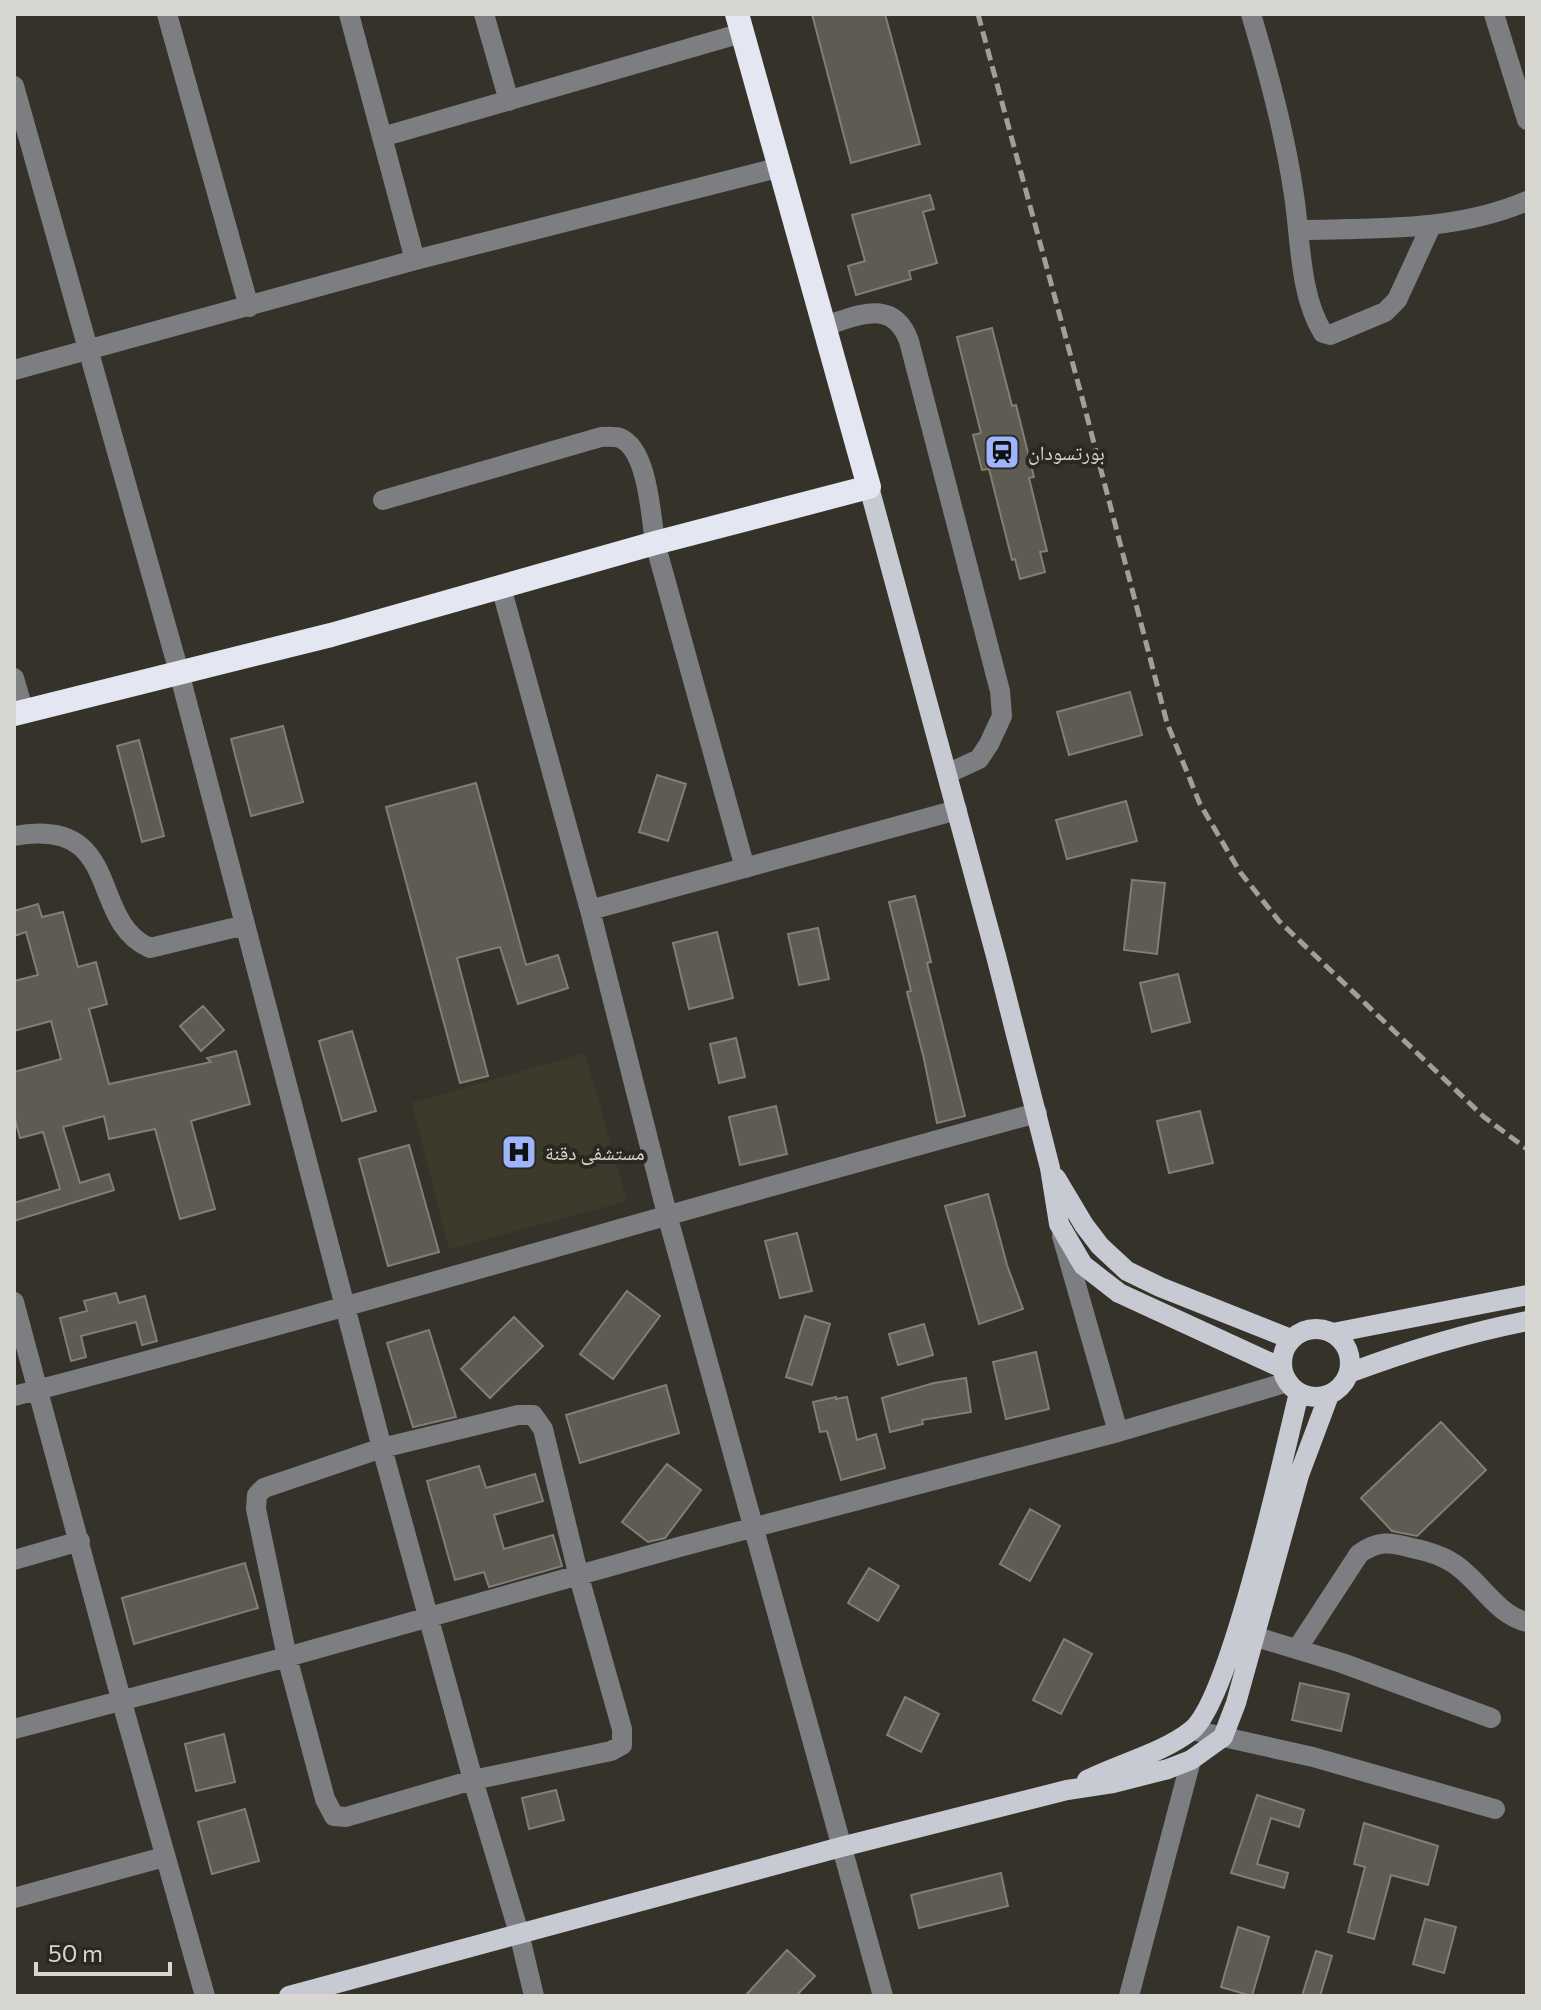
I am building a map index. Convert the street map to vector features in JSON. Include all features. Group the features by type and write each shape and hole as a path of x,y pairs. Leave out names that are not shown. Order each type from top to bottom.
{"highway":[{"path":"19,713 331,635 655,543 869,487 740,23"}],"main road":[{"path":"289,1996 841,1847 1067,1790 1113,1783 1168,1769 1191,1760 1223,1737 1236,1703 1289,1381 1283,1353 1291,1339 1303,1331 1318,1328 1333,1333 1344,1343 1350,1358 1349,1373 1341,1386 1329,1395 1313,1397 1289,1381 1119,1293 1083,1265 1059,1224 1037,1113 869,487"},
{"path":"1050,1168 1084,1225 1100,1246 1127,1271 1291,1339"},
{"path":"1119,1293 1127,1271"},
{"path":"1333,1333 1527,1295"},
{"path":"1349,1373 1481,1330 1527,1321"},
{"path":"1067,1790 1160,1748 1192,1730 1205,1717 1246,1633 1329,1395"}],"street":[{"path":"167,14 249,307"},
{"path":"349,14 415,260"},
{"path":"484,14 509,101"},
{"path":"1251,14 1273,92 1293,188 1300,257 1323,333 1330,335 1385,312 1397,300 1431,226"},
{"path":"1494,14 1527,120"},
{"path":"382,137 509,101 740,23"},
{"path":"14,86 179,672 382,1448 534,1996"},
{"path":"14,370 415,260 781,167"},
{"path":"1298,230 1431,226 1504,211 1527,201"},
{"path":"824,326 867,313 878,313 898,322 909,341 1000,691 1002,716 989,744 979,759 947,774"},
{"path":"383,500 601,437 618,437 629,444 637,455 648,493 655,543 745,868"},
{"path":"501,587 590,910 668,1218 883,1996"},
{"path":"14,678 19,713"},
{"path":"590,910 957,810"},
{"path":"14,836 52,834 71,840 86,850 124,926 137,942 150,948 245,925"},
{"path":"14,1396 346,1308 515,1257 668,1218 1037,1113"},
{"path":"1059,1224 1118,1432"},
{"path":"14,1302 164,1857 205,1996"},
{"path":"14,1729 287,1657 679,1547 1118,1432 1289,1381"},
{"path":"518,1415 533,1415 543,1429 579,1577 622,1729 622,1745 611,1751 473,1780 346,1817 334,1816 325,1799 287,1657 256,1509 257,1495 264,1488 382,1448 518,1415"},
{"path":"14,1560 80,1541"},
{"path":"1297,1649 1359,1554 1371,1545 1383,1542 1430,1552 1453,1563 1503,1610 1527,1622"},
{"path":"1246,1633 1491,1718"},
{"path":"1192,1730 1324,1760 1495,1809"},
{"path":"1129,1996 1191,1760"},
{"path":"14,1898 164,1857"}],"shaded area":[{"name":"مستشفى دقنة","path":"585,1053 627,1201 449,1249 412,1103"}],"building":[{"path":"812,14 885,14 920,144 851,163"},
{"path":"930,195 934,209 923,212 937,263 909,271 911,279 856,295 848,266 865,261 852,215"},
{"name":"بورتسودان","path":"992,328 1034,477 1029,478 1047,551 1040,552 1045,572 1020,579 1015,559 1012,560 989,469 982,470 973,435 981,433 957,337"},
{"path":"1130,692 1142,735 1069,755 1057,712"},
{"path":"283,726 303,802 251,816 231,739"},
{"path":"139,740 164,836 142,842 117,746"},
{"path":"657,775 686,784 668,841 639,832"},
{"path":"476,783 526,965 558,955 568,988 518,1004 500,947 457,958 488,1076 460,1083 386,807"},
{"path":"1126,801 1137,841 1067,859 1056,820"},
{"path":"1132,880 1165,883 1157,954 1124,950"},
{"path":"915,896 931,962 927,963 965,1116 937,1123 907,992 911,991 889,902"},
{"path":"38,904 42,917 63,912 78,967 96,962 107,1004 89,1009 109,1084 211,1062 207,1058 236,1051 250,1104 191,1121 215,1209 180,1219 155,1129 109,1139 104,1116 63,1127 80,1183 109,1174 114,1190 14,1221 14,1203 60,1189 43,1132 20,1138 14,1115 14,1072 61,1059 51,1021 14,1031 14,981 38,975 26,932 14,936 14,911"},
{"path":"818,928 829,979 799,985 788,934"},
{"path":"717,932 733,998 689,1009 673,943"},
{"path":"1178,974 1190,1022 1152,1032 1140,983"},
{"path":"203,1006 224,1030 201,1051 180,1026"},
{"path":"352,1031 376,1111 342,1121 319,1041"},
{"path":"736,1038 745,1077 719,1083 710,1044"},
{"path":"776,1106 787,1154 740,1165 729,1117"},
{"path":"1200,1111 1213,1163 1169,1173 1157,1121"},
{"path":"409,1145 439,1252 388,1266 359,1159"},
{"path":"988,1194 1007,1265 1023,1309 979,1324 945,1206"},
{"path":"797,1233 812,1291 780,1298 765,1241"},
{"path":"627,1291 660,1316 613,1379 580,1354"},
{"path":"116,1293 119,1303 145,1296 157,1341 142,1345 136,1322 81,1336 86,1357 71,1361 60,1318 87,1311 84,1301"},
{"path":"805,1316 830,1324 812,1385 786,1377"},
{"path":"514,1317 543,1346 490,1398 461,1369"},
{"path":"924,1324 933,1355 898,1365 889,1334"},
{"path":"429,1330 456,1417 413,1427 387,1343"},
{"path":"1036,1352 1049,1409 1006,1419 993,1362"},
{"path":"966,1378 971,1412 922,1420 923,1424 890,1432 882,1398 934,1383"},
{"path":"666,1385 679,1433 580,1463 566,1415"},
{"path":"847,1397 857,1440 876,1434 885,1468 841,1480 827,1431 820,1432 813,1402"},
{"path":"1441,1422 1486,1470 1417,1536 1392,1531 1361,1498"},
{"path":"667,1464 701,1490 665,1538 648,1542 622,1522"},
{"path":"479,1466 486,1488 535,1474 543,1501 494,1515 504,1549 553,1535 562,1566 489,1587 484,1572 455,1580 427,1481"},
{"path":"1030,1509 1060,1526 1030,1581 1000,1564"},
{"path":"245,1563 258,1608 134,1644 122,1598"},
{"path":"869,1568 899,1586 878,1621 848,1603"},
{"path":"1064,1639 1092,1654 1061,1714 1033,1700"},
{"path":"1300,1683 1349,1694 1341,1731 1292,1720"},
{"path":"905,1697 939,1714 921,1752 887,1735"},
{"path":"224,1734 235,1782 196,1791 185,1744"},
{"path":"556,1790 564,1820 529,1829 522,1798"},
{"path":"1257,1795 1304,1810 1299,1827 1271,1818 1257,1864 1288,1873 1284,1888 1231,1873"},
{"path":"245,1809 259,1861 212,1874 198,1822"},
{"path":"1364,1823 1438,1846 1428,1885 1391,1875 1374,1939 1348,1932 1365,1867 1354,1864"},
{"path":"1001,1873 1008,1906 919,1928 911,1895"},
{"path":"1425,1919 1456,1927 1444,1973 1413,1964"},
{"path":"1238,1927 1269,1937 1252,1996 1221,1987"},
{"path":"787,1950 815,1976 796,1996 745,1996"},
{"path":"1316,1951 1332,1956 1320,1996 1302,1996"}],"railway":[{"path":"978,14 1167,723 1200,804 1240,872 1279,921 1484,1117 1527,1149"}],"place":[{"name":"بورتسودان","path":"1002,452"},
{"name":"مستشفى دقنة","path":"519,1152"}]}
